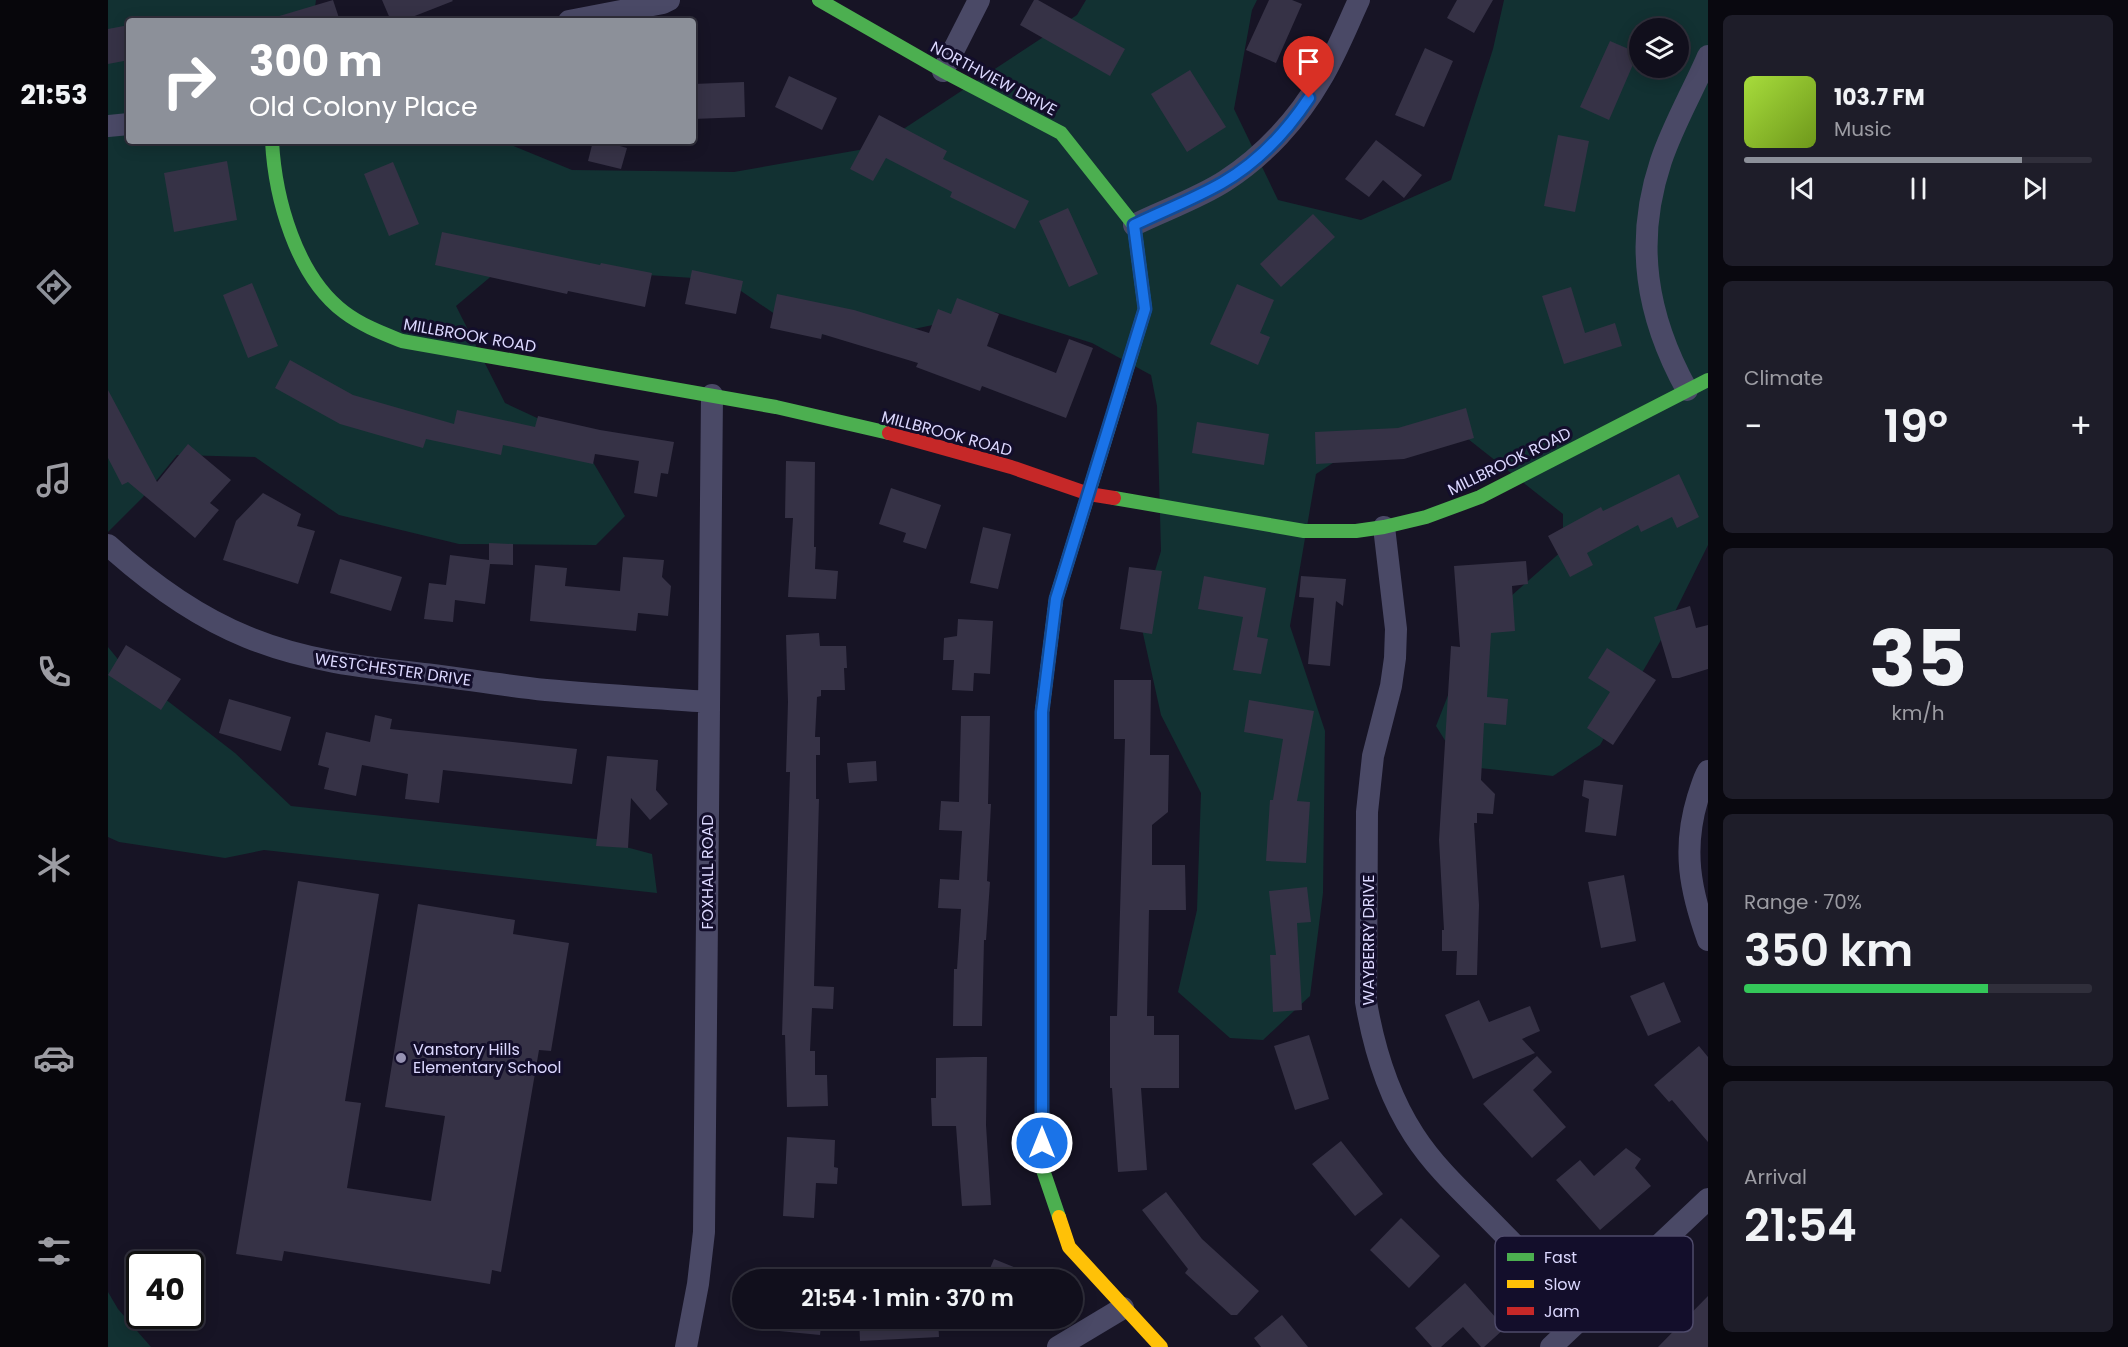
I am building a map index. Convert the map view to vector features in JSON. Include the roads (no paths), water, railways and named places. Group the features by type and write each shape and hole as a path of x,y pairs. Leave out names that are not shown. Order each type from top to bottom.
{"street":[{"path":"585,18 669,0"},
{"name":"NORTHVIEW DRIVE","path":"819,0 943,71 1061,133 1134,225"},
{"path":"943,71 979,0"},
{"path":"1161,1347 1069,1247 1042,1167 1042,712 1056,599 1145,309 1134,225 1223,182 1246,166 1278,137 1297,116 1321,80 1359,0"},
{"path":"1688,390 1667,348 1654,312 1646,242 1648,213 1662,158 1708,57"},
{"path":"108,126 126,124"},
{"name":"MILLBROOK ROAD","path":"272,144 273,170 279,198 298,252 316,285 328,300 350,318 375,332 402,341 776,407 915,439 1011,467 1089,494 1304,531 1356,531 1384,527 1426,517 1480,497 1708,380"},
{"name":"FOXHALL ROAD","path":"686,1347 698,1284 704,1232 712,395"},
{"name":"WAYBERRY DRIVE","path":"1384,527 1396,629 1394,667 1373,756 1367,812 1366,1002 1382,1071 1414,1135 1439,1169 1505,1236"},
{"name":"WESTCHESTER DRIVE","path":"108,545 138,572 209,620 247,637 301,656 343,664 546,690 709,702"},
{"path":"1708,771 1691,821 1689,853 1691,881 1697,909 1708,940"},
{"path":"1669,1236 1708,1199"},
{"path":"1058,1347 1123,1308"},
{"path":"1551,1347 1567,1332"}],"place":[{"name":"Vanstory Hills Elementary School","path":"401,1058"}]}
